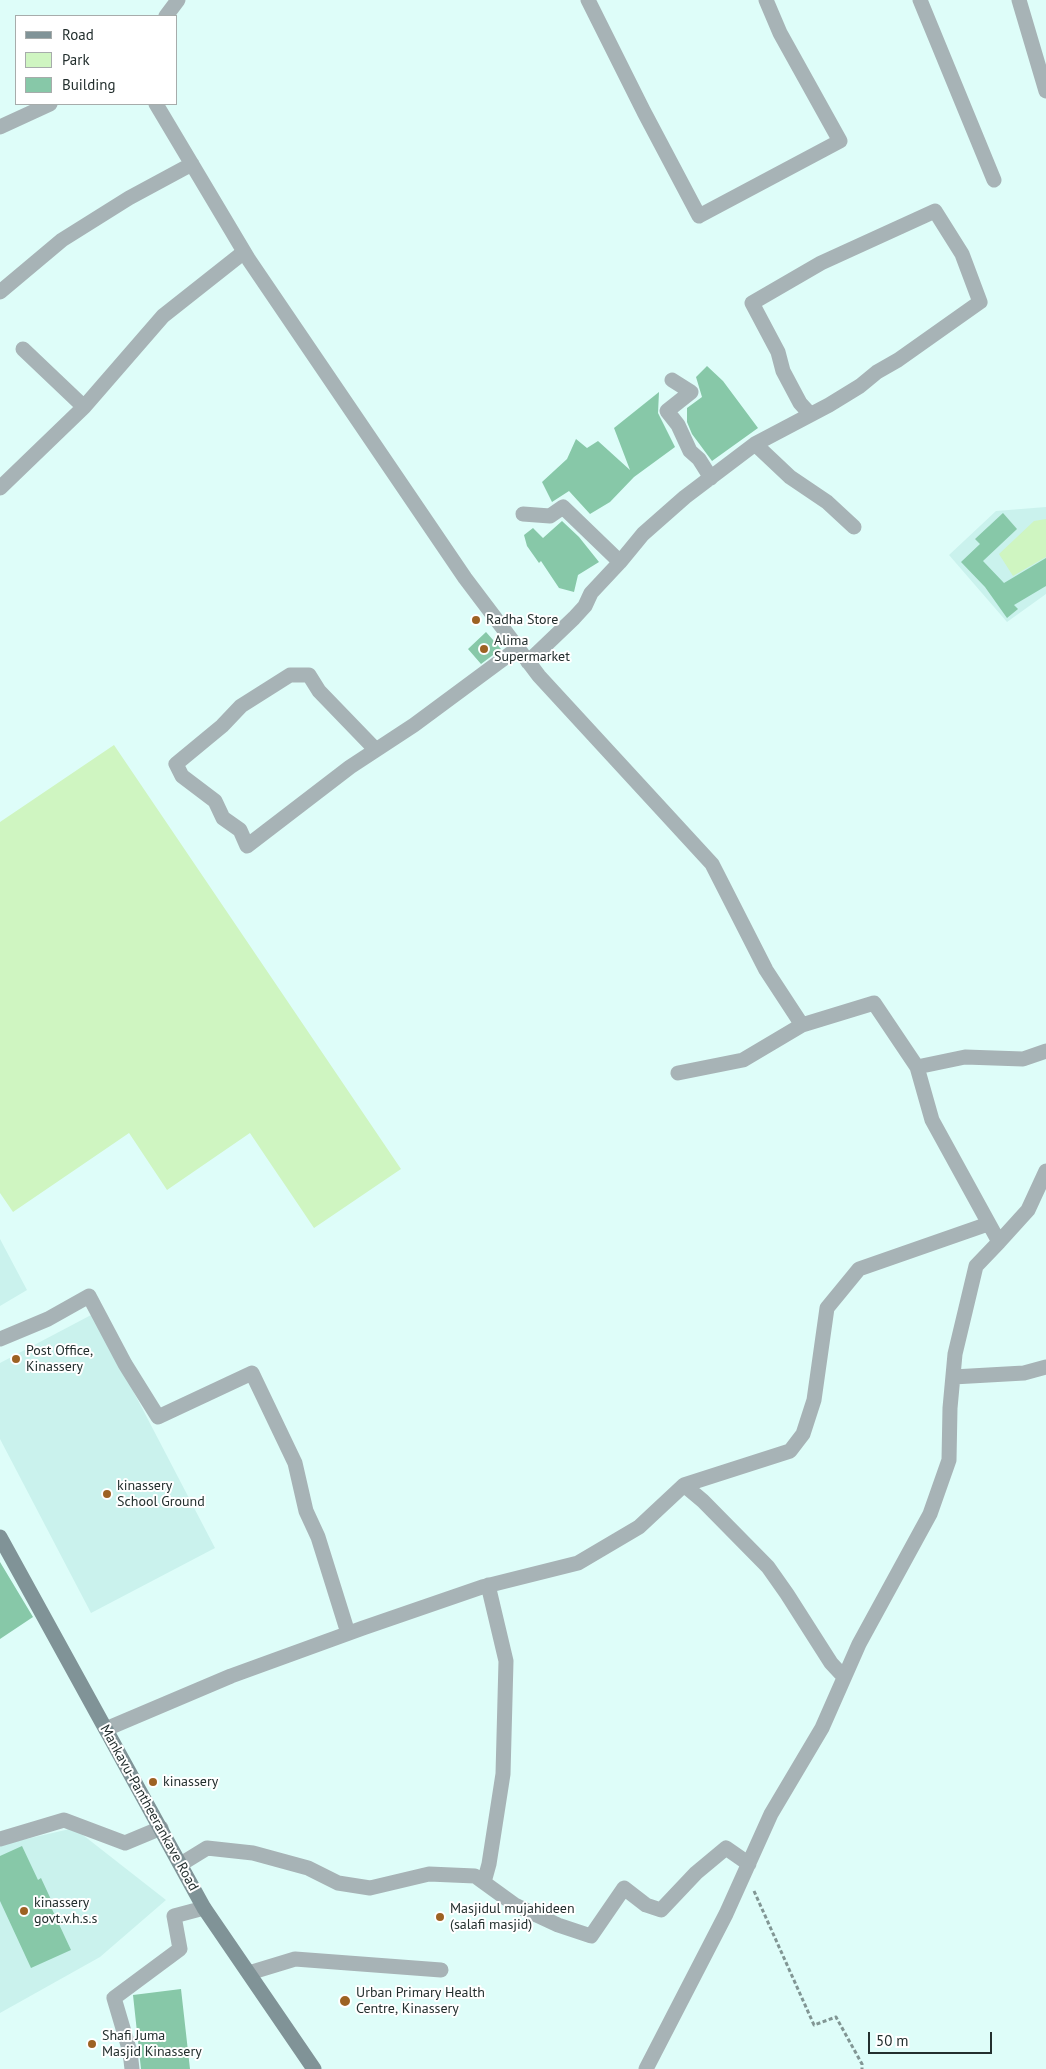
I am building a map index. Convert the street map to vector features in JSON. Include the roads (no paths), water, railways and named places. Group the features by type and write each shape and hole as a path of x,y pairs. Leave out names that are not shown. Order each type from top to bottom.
{"main road":[{"name":"Mankavu-Pantheerankave Road","path":"0,1537 204,1908 314,2069"}],"street":[{"path":"167,15 178,0"},
{"path":"588,0 699,216 840,141 780,33 766,0"},
{"path":"920,0 994,180"},
{"path":"1019,0 1046,91"},
{"path":"0,127 48,105"},
{"path":"157,105 244,252 465,578 539,676 712,864 766,970 802,1025"},
{"path":"0,292 62,240 129,198 192,164"},
{"path":"528,662 574,618 584,606 591,593 620,562 642,534 685,497 755,444 829,405 860,386 876,372 898,360 980,302 962,254 935,211 821,264 752,303 778,352 783,370 800,402 810,414"},
{"path":"0,488 84,407 163,316 244,252"},
{"path":"23,349 84,407"},
{"path":"672,380 691,392 667,411 678,425 690,451 699,459 711,478"},
{"path":"755,444 790,477 820,497 854,526"},
{"path":"523,514 550,516 563,507 620,562"},
{"path":"375,749 319,691 309,675 290,675 241,706 222,726 176,764 182,776 215,801 223,818 240,830 247,846 375,749 414,724 518,648"},
{"path":"678,1073 743,1060 802,1025 874,1003 917,1067 932,1120 998,1242"},
{"path":"917,1067 965,1057 1022,1060 1046,1051"},
{"path":"646,2069 726,1914 771,1814 822,1728 859,1644 930,1514 949,1460 952,1377 955,1354 976,1266 1028,1210 1046,1171"},
{"path":"106,1729 231,1676 348,1633 488,1586 578,1563 639,1527 684,1485 790,1451 803,1434 814,1400 827,1308 859,1269 988,1224"},
{"path":"0,1339 48,1320 90,1296 125,1364 158,1418 252,1373 295,1462 306,1511 318,1537 348,1633"},
{"path":"952,1377 1024,1373 1046,1366"},
{"path":"684,1485 703,1501 768,1567 788,1594 830,1663 844,1677"},
{"path":"484,1882 490,1864 503,1774 506,1661 488,1586"},
{"path":"0,1839 64,1820 125,1843 161,1828"},
{"path":"181,1864 207,1848 253,1853 308,1868 338,1884 370,1888 429,1874 475,1876 515,1905 558,1925 591,1936 624,1888 646,1905 661,1910 696,1873 726,1848 747,1868"},
{"path":"132,2069 130,2052 114,1998 180,1949 174,1916 204,1908"},
{"path":"249,1973 294,1959 441,1970"}],"place":[{"name":"Radha Store","path":"476,620"},
{"name":"Alima Supermarket","path":"484,649"},
{"name":"Post Office, Kinassery","path":"16,1359"},
{"name":"kinassery School Ground","path":"107,1494"},
{"name":"kinassery","path":"153,1782"},
{"name":"kinassery govt.v.h.s.s","path":"24,1911"},
{"name":"Masjidul mujahideen (salafi masjid)","path":"440,1917"},
{"name":"Urban Primary Health Centre, Kinassery","path":"345,2001"},
{"name":"Shafi Juma Masjid Kinassery","path":"92,2044"}]}
